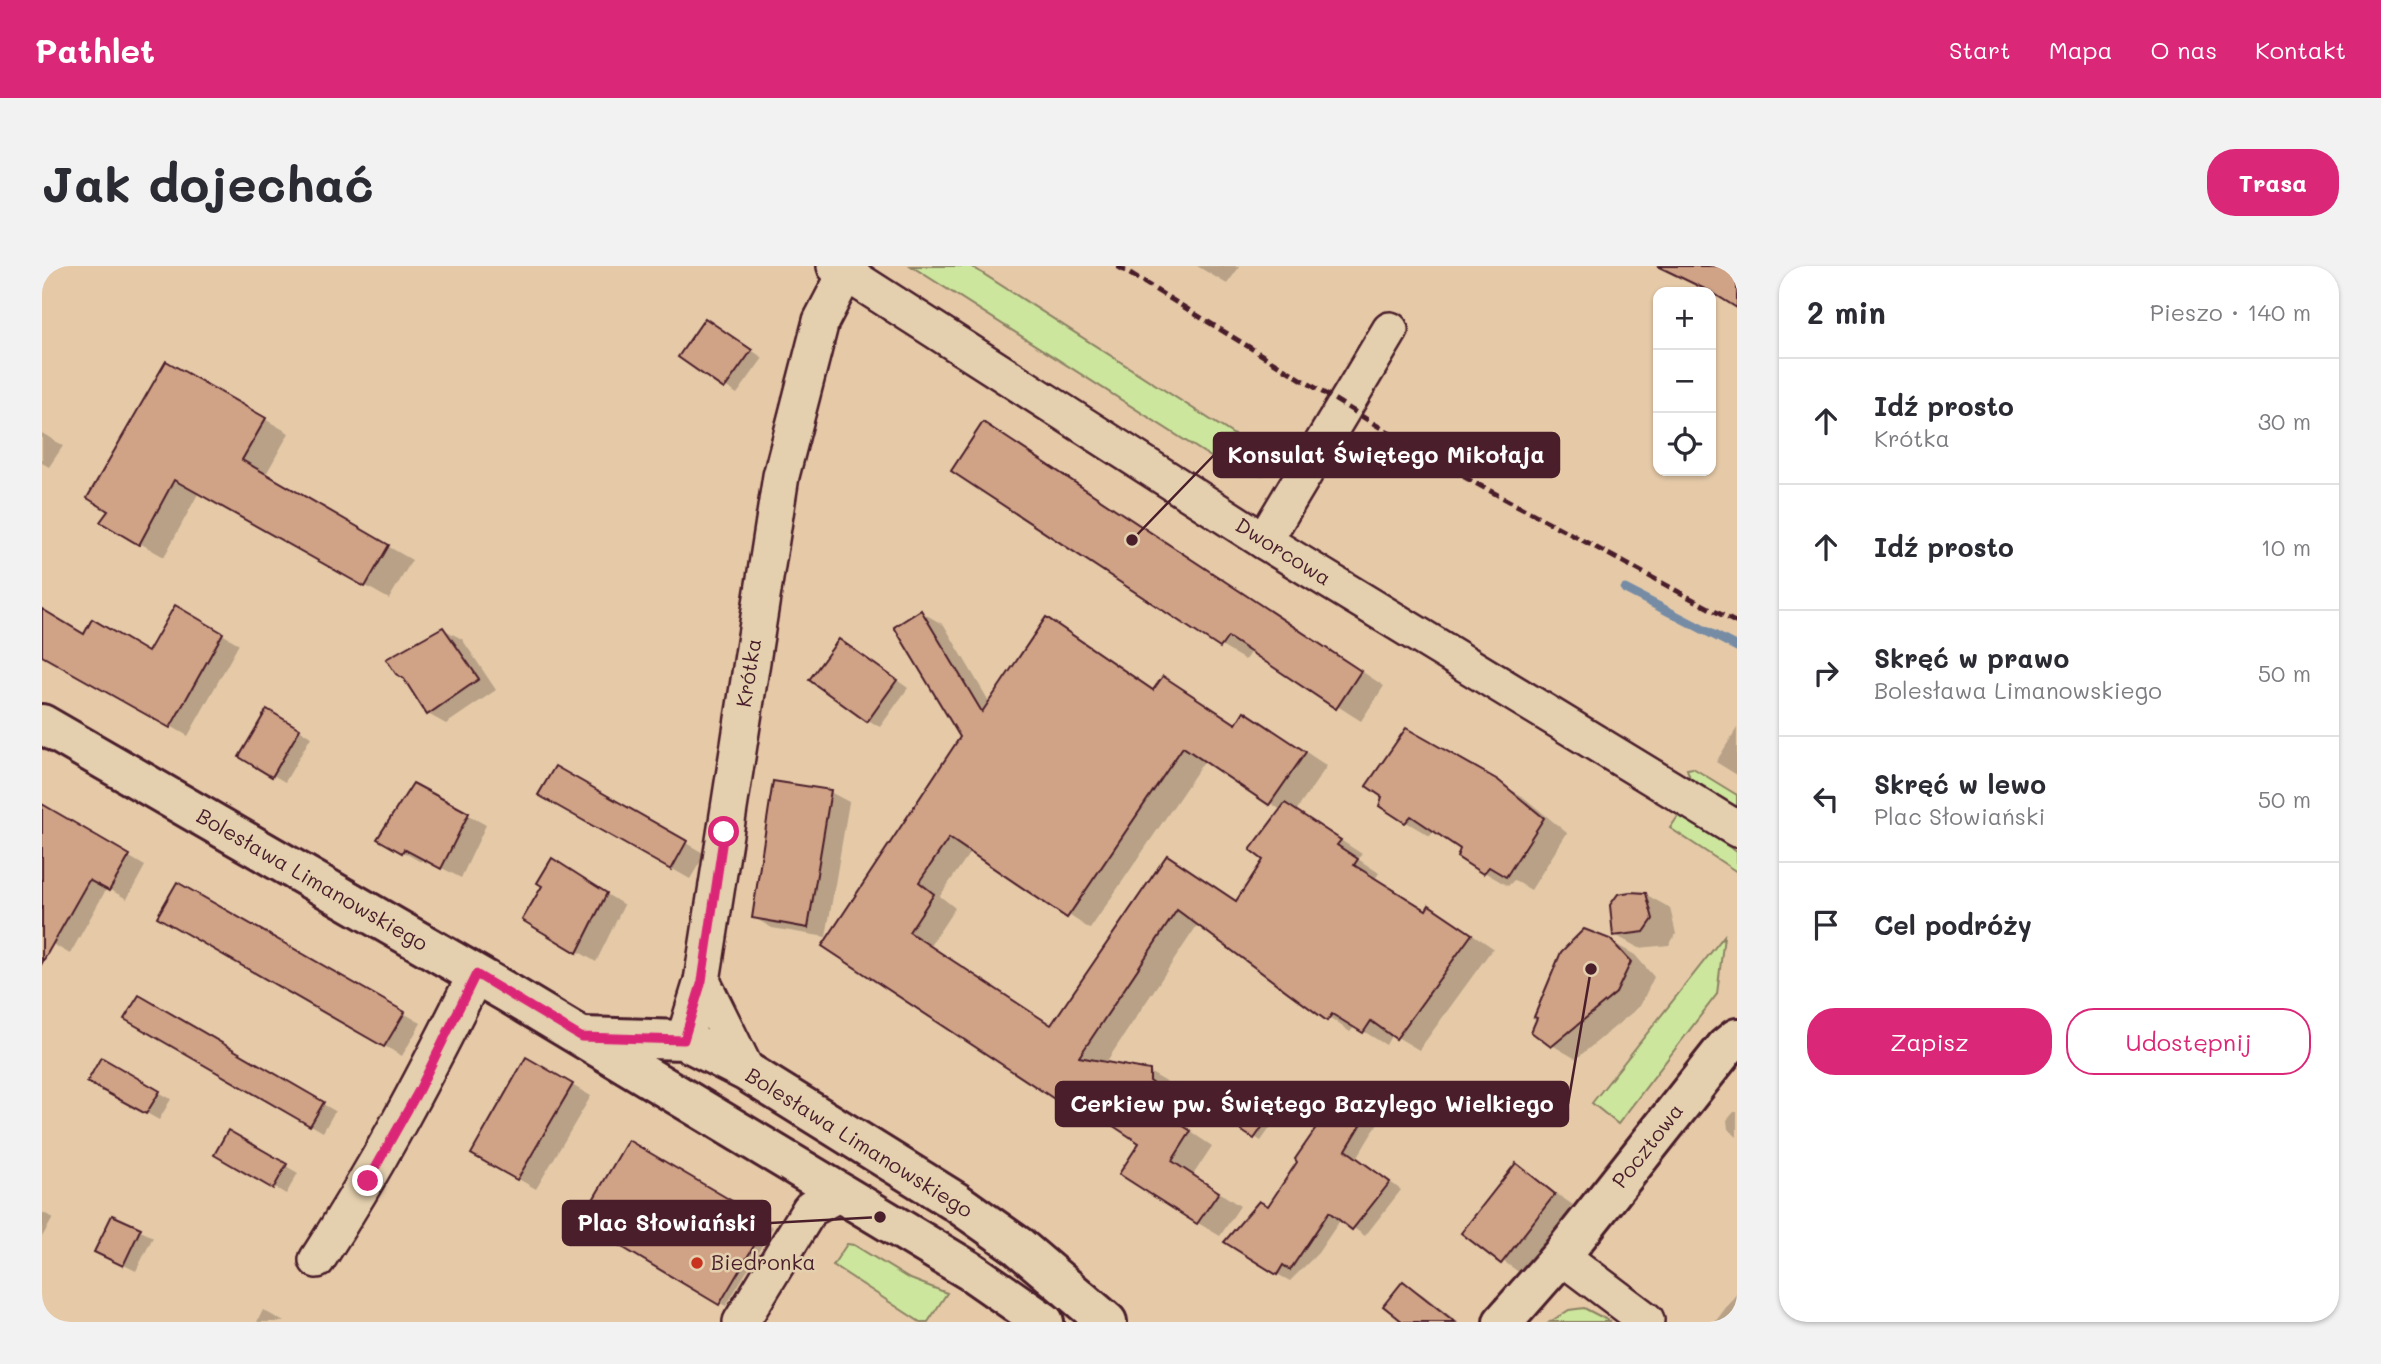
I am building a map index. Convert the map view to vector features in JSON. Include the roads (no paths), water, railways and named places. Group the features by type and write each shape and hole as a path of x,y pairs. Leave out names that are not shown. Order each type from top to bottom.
{"street":[{"name":"Dworcowa","path":"840,270 1264,541 1737,829"},
{"name":"Krótka","path":"684,1040 702,981 781,476 821,321 840,270"},
{"path":"1264,541 1390,330"},
{"name":"Bolesława Limanowskiego","path":"42,724 476,974 972,1272 1044,1322"},
{"path":"317,1259 374,1169 476,974"},
{"path":"702,981 747,1072"},
{"name":"Bolesława Limanowskiego","path":"581,1037 684,1040 747,1072 930,1184 1018,1246 1107,1322"},
{"name":"Pocztowa","path":"1503,1322 1561,1256 1726,1047 1737,1038"},
{"path":"684,1040 716,1119"},
{"path":"741,1322 810,1209 840,1192 868,1147"},
{"path":"1561,1256 1646,1320"},
{"name":"Pocztowa","path":"1519,1322 1561,1256"}],"waterway":[{"path":"1625,589 1737,647"}],"railway":[{"path":"1117,266 1438,463 1737,623"}],"place":[{"name":"Konsulat Świętego Mikołaja","path":"1132,540"},
{"name":"Cerkiew pw. Świętego Bazylego Wielkiego","path":"1591,969"},
{"name":"Plac Słowiański","path":"880,1217"},
{"name":"Biedronka","path":"697,1263"}]}
